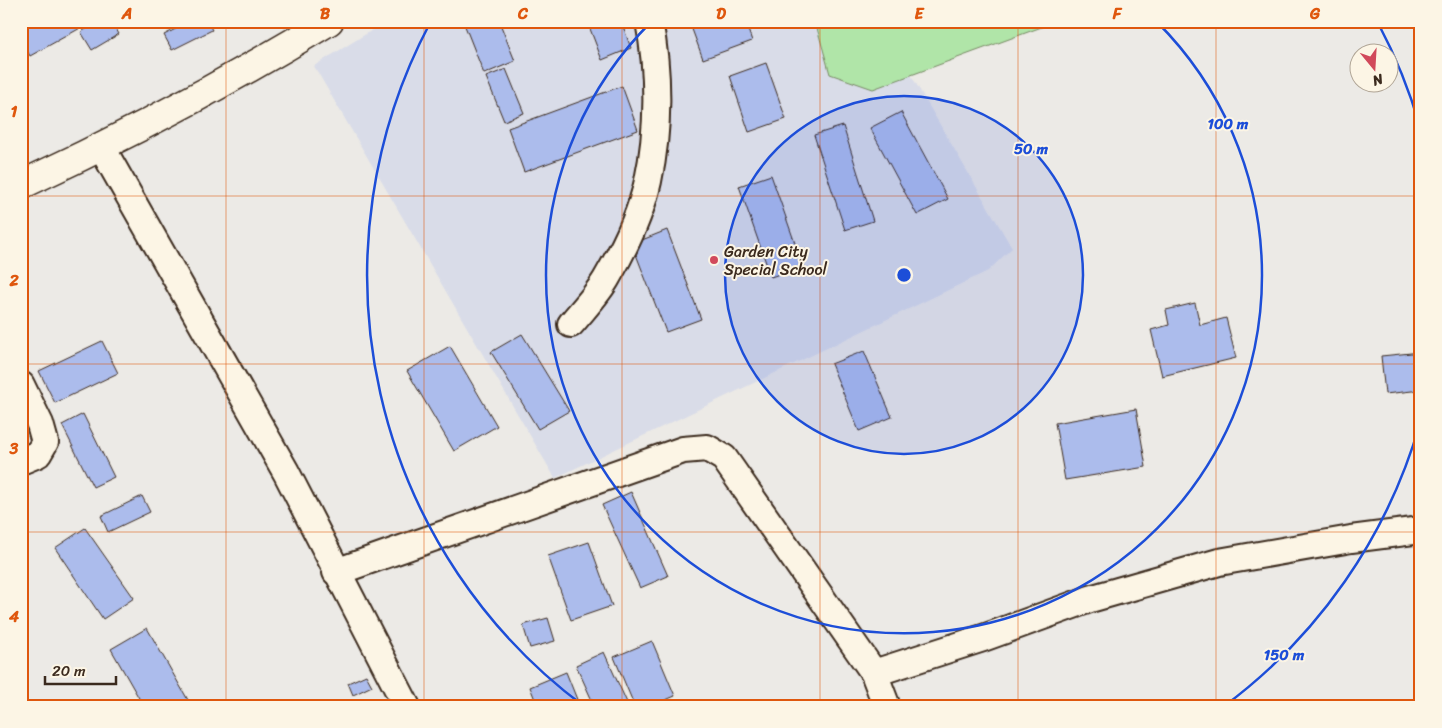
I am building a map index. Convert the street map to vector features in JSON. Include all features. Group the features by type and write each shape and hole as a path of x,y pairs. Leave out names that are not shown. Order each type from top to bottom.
{"street":[{"path":"21,185 102,148 268,58 329,21"},
{"path":"571,324 608,278 630,233 648,181 656,114 653,42 649,21"},
{"path":"102,148 286,472 407,707"},
{"path":"21,384 40,424 45,442 38,454 21,461"},
{"path":"336,572 683,450 708,448 724,458 874,672 888,707"},
{"path":"874,672 983,638 1090,600 1218,562 1351,539 1421,530"}],"shaded area":[{"name":"Garden City Special School","path":"387,21 815,21 830,74 873,89 911,75 1012,248 988,271 555,478 314,66"}],"green space":[{"path":"815,21 1058,21 873,89 830,74"}],"building":[{"path":"21,21 93,21 30,56 21,40"},
{"path":"99,21 111,21 119,34 92,50 81,32"},
{"path":"191,21 207,21 212,30 172,50 164,35"},
{"path":"463,21 499,21 515,61 484,74"},
{"path":"587,21 621,21 631,48 602,60"},
{"path":"689,21 745,21 752,41 703,59"},
{"path":"766,63 786,119 749,132 730,76"},
{"path":"506,69 524,113 504,121 486,77"},
{"path":"622,86 638,130 524,172 508,128"},
{"path":"901,112 948,199 917,215 870,128"},
{"path":"843,126 873,221 845,230 814,135"},
{"path":"771,175 803,266 771,277 739,186"},
{"path":"667,230 701,319 666,332 632,244"},
{"path":"1195,303 1200,325 1226,318 1236,358 1162,376 1151,330 1169,325 1166,310"},
{"path":"522,334 569,411 538,429 491,352"},
{"path":"102,341 118,373 55,403 39,371"},
{"path":"450,346 497,426 454,451 407,371"},
{"path":"864,351 892,417 859,431 831,364"},
{"path":"1421,352 1421,390 1385,394 1381,356"},
{"path":"1136,409 1146,467 1065,480 1055,423"},
{"path":"83,414 114,477 93,487 62,425"},
{"path":"631,492 668,576 640,588 602,505"},
{"path":"142,496 150,512 108,532 101,516"},
{"path":"85,528 134,598 103,619 55,548"},
{"path":"589,542 612,606 571,620 548,556"},
{"path":"548,618 555,641 530,648 523,625"},
{"path":"147,628 192,707 144,707 111,649"},
{"path":"652,641 675,696 649,707 635,707 614,657"},
{"path":"604,652 629,707 595,707 576,665"},
{"path":"566,672 580,707 538,707 530,687"},
{"path":"366,675 372,686 353,695 348,683"}],"place":[{"name":"Garden City Special School","path":"714,260"}]}
